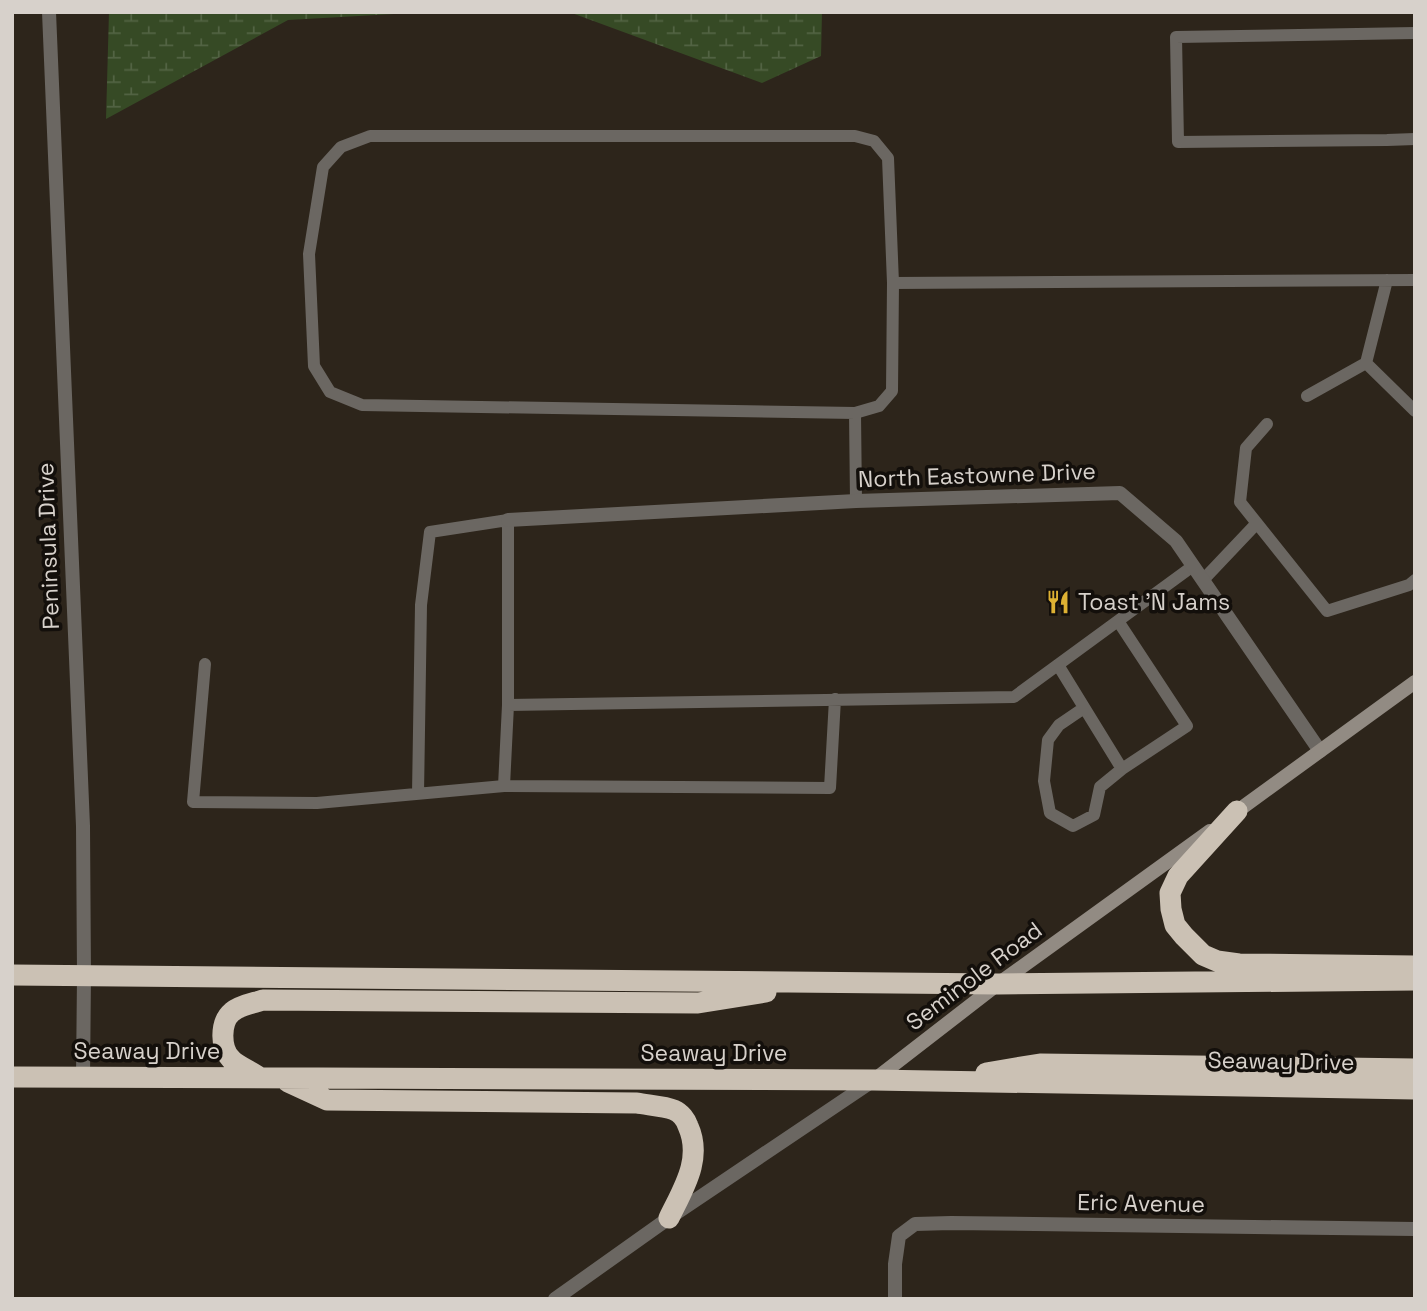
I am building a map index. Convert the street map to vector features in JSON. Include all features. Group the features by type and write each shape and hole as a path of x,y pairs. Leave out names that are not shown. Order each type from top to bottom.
{"highway":[{"path":"1237,811 1178,876 1170,893 1175,925 1203,955 1217,961 1239,964 1415,966"},
{"path":"12,975 998,984 1415,980"},
{"path":"669,1218 688,1179 695,1149 693,1135 686,1120 674,1110 637,1103 327,1100 230,1059 224,1047 226,1023 231,1013 264,1000 698,1003 824,982"},
{"path":"939,1082 1040,1064 1415,1069"},
{"name":"Seaway Drive","path":"12,1077 874,1080 1415,1089"}],"street":[{"name":"Peninsula Drive","path":"49,12 83,826 83,1077"},
{"name":"North Eastowne Drive","path":"508,520 856,501 1120,493 1175,541 1320,751"},
{"name":"Seminole Road","path":"555,1299 669,1218 874,1080 998,984 1415,682"},
{"name":"Eric Avenue","path":"895,1299 895,1264 899,1236 915,1224 1415,1229"}],"lane":[{"path":"1415,33 1175,37 1178,142 1415,138"},
{"path":"855,135 874,141 888,158 893,283 892,391 879,406 855,413 362,405 330,392 314,366 309,254 323,167 341,147 370,136 855,135"},
{"path":"1307,396 1366,363 1387,280"},
{"path":"893,283 1415,280"},
{"path":"1366,363 1415,411"},
{"path":"855,413 856,501"},
{"path":"1267,424 1246,448 1240,502 1327,611 1409,585 1415,580"},
{"path":"418,794 421,605 430,532 508,520 508,705 504,786"},
{"path":"1203,580 1257,523"},
{"path":"508,705 1014,696 1193,566"},
{"path":"1084,708 1059,725 1048,740 1044,781 1050,813 1073,826 1094,815 1100,787 1122,769 1187,726 1118,621"},
{"path":"205,664 193,802 317,803 504,786 830,788 835,699"},
{"path":"1058,665 1122,769"}],"green space":[{"path":"109,12 429,12 288,20 106,119"},
{"path":"569,12 822,12 821,56 762,83"}],"place":[{"name":"Toast 'N Jams","path":"1058,602"}]}
